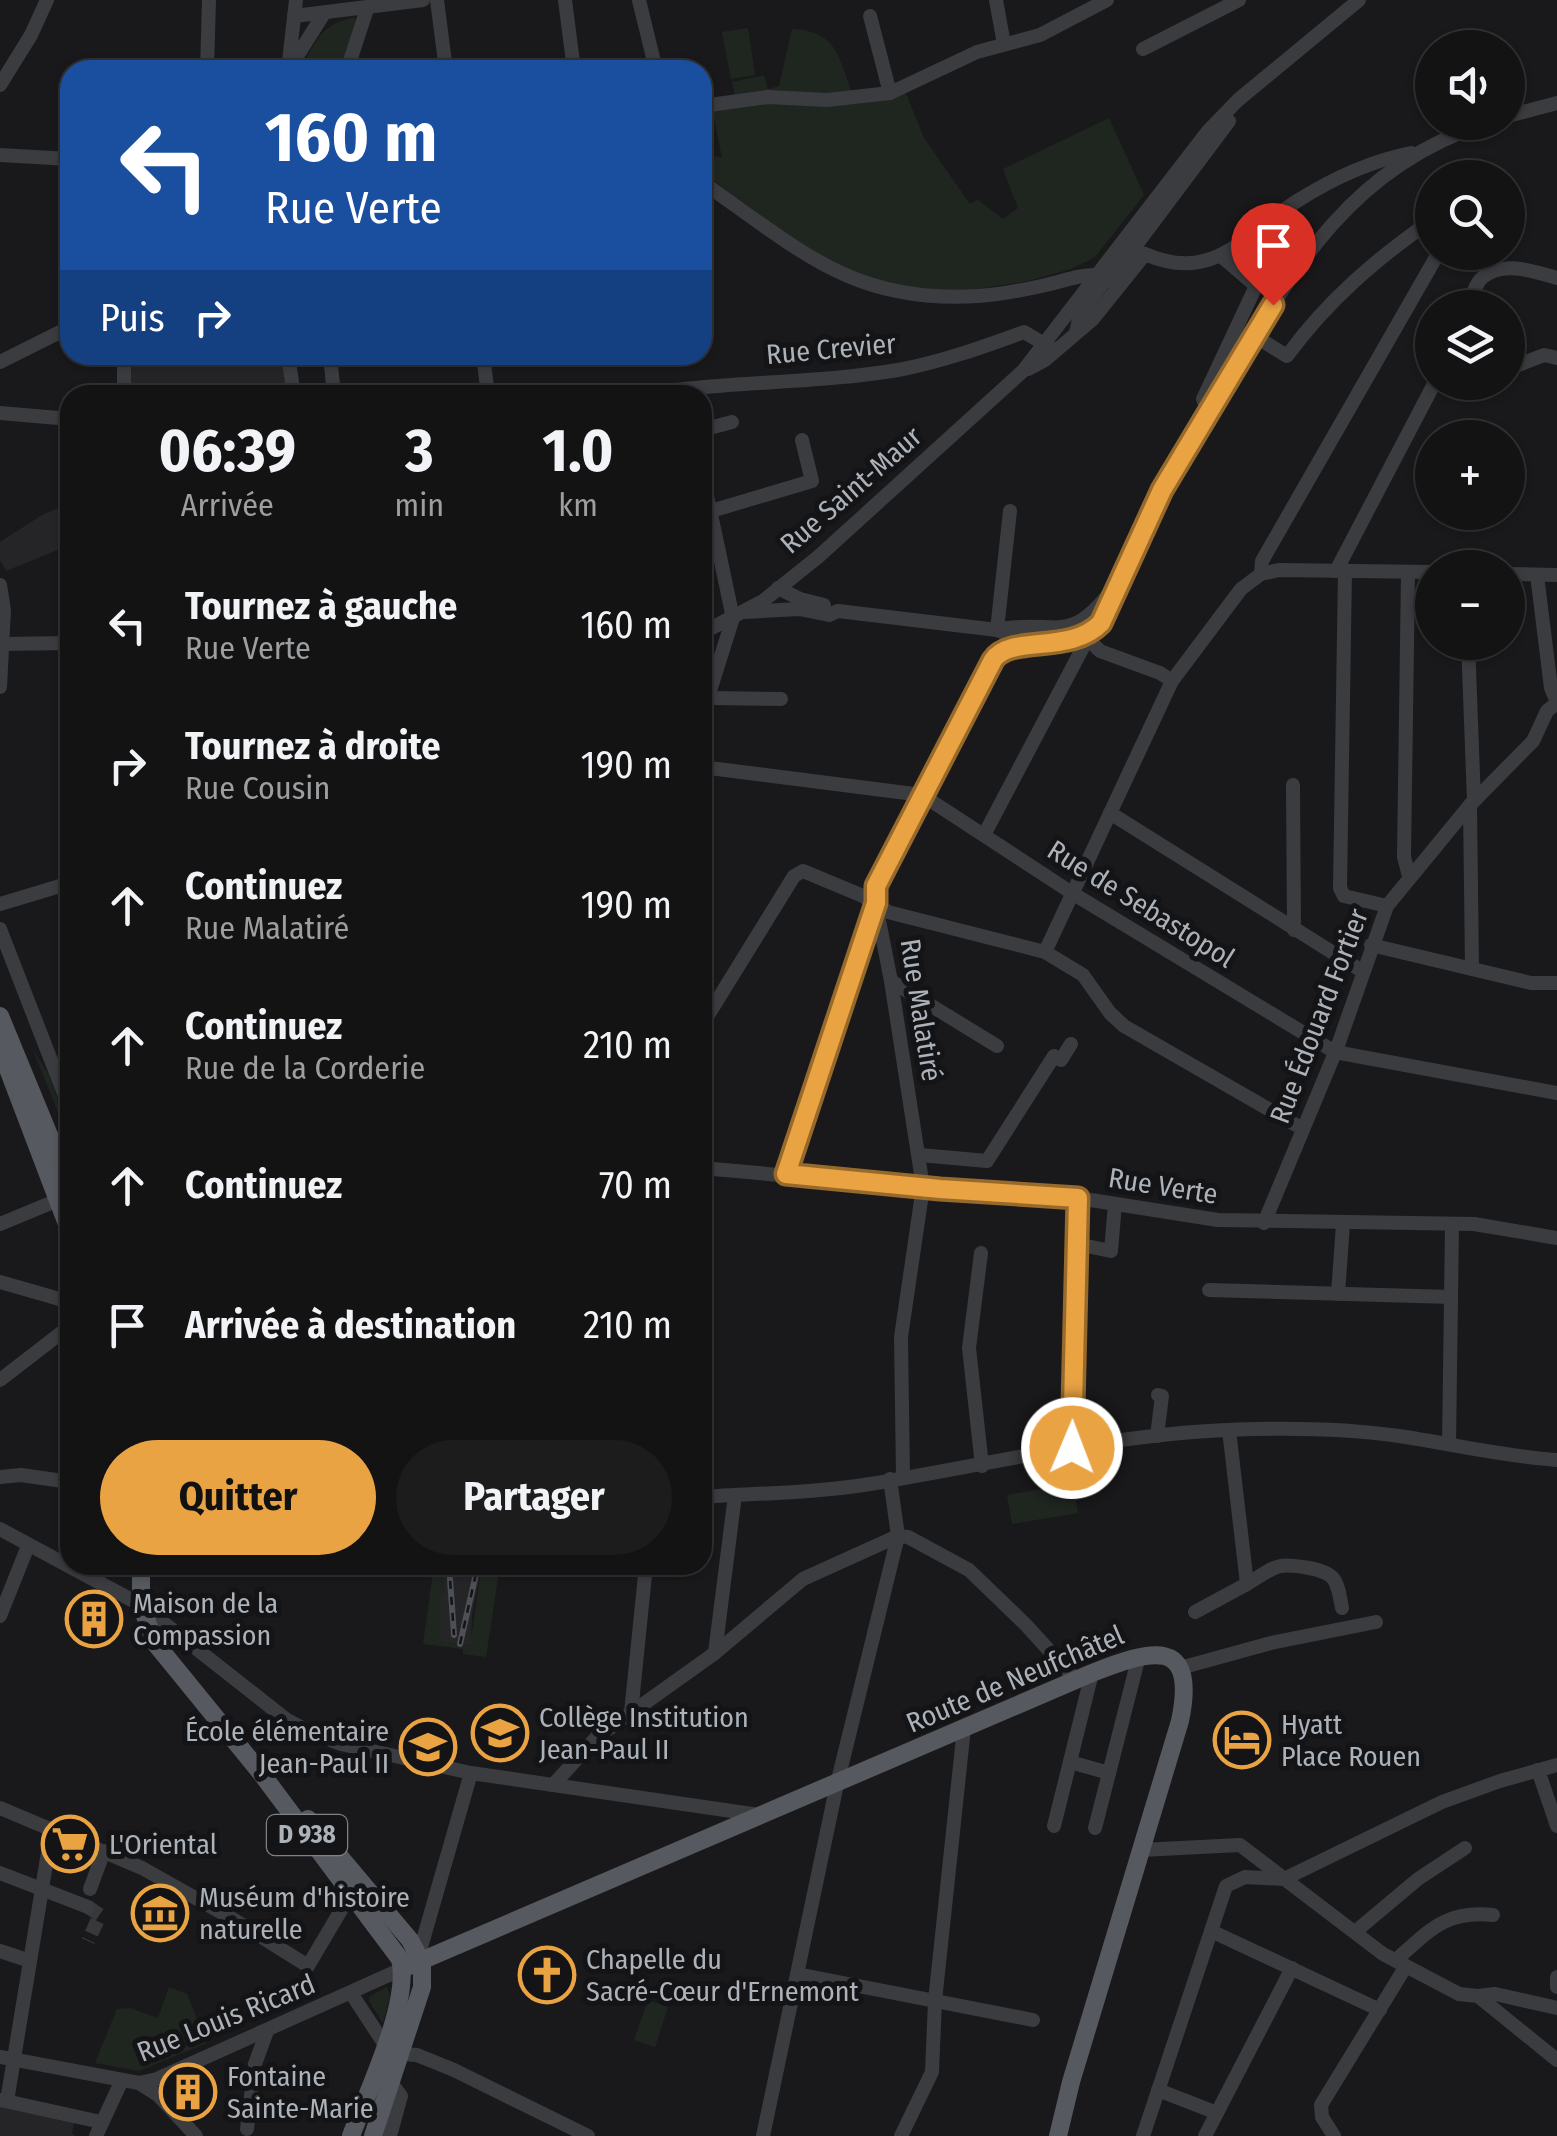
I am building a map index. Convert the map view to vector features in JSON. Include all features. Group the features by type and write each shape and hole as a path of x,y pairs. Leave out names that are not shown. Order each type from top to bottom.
{"main road":[{"path":"0,1016 60,1162"},
{"path":"0,1048 5,1073 60,1190"},
{"name":"D 938","path":"141,1575 141,1605 154,1643 262,1773 391,1946 402,1969"},
{"name":"Route de Neufchâtel","path":"402,1969 1084,1676 1139,1656 1164,1656 1180,1668"},
{"path":"1058,2136 1070,2082 1180,1721 1186,1688 1180,1668"},
{"name":"D 938","path":"262,1773 352,1868 421,1959"},
{"path":"351,2136 423,1983 421,1959"},
{"path":"373,2136 392,2084 402,1969"}],"street":[{"path":"0,85 31,35 46,0"},
{"path":"207,60 208,0"},
{"path":"289,60 295,8 323,14 423,0"},
{"path":"437,0 445,60"},
{"path":"566,0 573,60"},
{"path":"640,0 654,60"},
{"path":"996,0 1004,44"},
{"path":"712,105 768,97 827,100 890,93 977,52 1040,34 1107,0"},
{"path":"1143,50 1239,0"},
{"path":"712,189 819,263 868,286 895,293 979,296 1099,279 1208,130 1238,100 1358,0"},
{"path":"350,60 366,9"},
{"path":"294,60 323,14"},
{"path":"870,16 890,93"},
{"path":"1525,111 1557,103"},
{"path":"984,835 1090,634 1107,614 1162,490 1254,335 1322,234 1368,190 1423,151 1448,140"},
{"path":"1076,333 1092,320 1145,254 1177,264 1207,262 1338,177 1387,158 1423,151"},
{"path":"0,155 60,158"},
{"path":"1254,335 1286,356 1333,299 1415,232"},
{"path":"1208,412 1203,399 1256,286 1221,256"},
{"path":"1475,290 1487,274 1524,268 1557,278"},
{"path":"1262,574 1262,561 1428,270"},
{"name":"Rue Saint-Maur","path":"712,628 778,588 1023,371 1076,333 1080,314 1099,279"},
{"name":"Rue Saint-Maur","path":"1050,348 1099,279"},
{"path":"0,362 60,332"},
{"name":"Rue Crevier","path":"712,388 892,371 1024,332 1050,348"},
{"path":"1525,362 1544,354 1557,358"},
{"path":"1387,906 1344,896 1340,888 1341,570 1426,400"},
{"path":"0,413 60,418"},
{"path":"712,427 732,422"},
{"path":"712,511 812,481 802,440"},
{"path":"996,630 1010,511"},
{"path":"712,515 739,615 712,687"},
{"path":"1045,952 1172,681 1241,589 1262,574 1279,570 1415,572"},
{"path":"1408,572 1404,857 1409,876"},
{"path":"1525,575 1557,575"},
{"path":"1537,575 1551,688 1557,703"},
{"path":"1049,635 1082,619 1104,601 1119,580"},
{"path":"0,586 4,600 0,687"},
{"path":"778,588 838,612 996,630 1010,627 1068,642 1090,634"},
{"path":"739,615 799,609 838,612"},
{"path":"1082,619 1100,651 1172,681"},
{"name":"Rue Malatiré","path":"898,1536 901,1337 923,1187 876,886 998,654 1041,645 1049,635"},
{"path":"2,644 60,643"},
{"path":"1468,660 1472,969"},
{"path":"712,698 781,699"},
{"name":"Rue Édouard Fortier","path":"1264,1224 1335,1052 1387,906 1472,803 1533,740 1548,711 1557,703"},
{"path":"712,768 922,795"},
{"path":"1293,785 1294,930"},
{"name":"Rue de Sebastopol","path":"922,795 1072,893 1335,1052"},
{"path":"1110,814 1362,971"},
{"path":"712,1010 794,876 812,872 888,912 1045,952 1083,975 1110,1014 1124,1026 1303,1129"},
{"path":"0,904 60,887"},
{"path":"786,1174 876,903"},
{"path":"0,929 60,1084"},
{"path":"1371,945 1530,984 1557,984"},
{"path":"892,981 997,1046"},
{"path":"920,1155 988,1162 1054,1056 1061,1060 1072,1044"},
{"path":"1335,1052 1557,1094"},
{"name":"Rue Verte","path":"712,1169 1078,1198 1264,1224 1474,1224 1557,1238"},
{"path":"1072,1448 1078,1198"},
{"path":"0,1224 60,1200"},
{"path":"1076,1244 1111,1250 1114,1204"},
{"path":"1338,1294 1343,1224"},
{"path":"1448,1444 1452,1226"},
{"path":"981,1253 968,1348 982,1466"},
{"path":"0,1282 60,1299"},
{"path":"1209,1290 1451,1297"},
{"path":"0,1380 60,1334"},
{"path":"1157,1436 1162,1396 1158,1394"},
{"path":"1229,1430 1247,1584"},
{"path":"712,1497 870,1484 1072,1448 1229,1430 1328,1430 1557,1460"},
{"path":"0,1476 21,1474 60,1480"},
{"path":"715,1654 735,1495"},
{"path":"0,1529 60,1563"},
{"path":"763,2136 837,1784 898,1536"},
{"path":"553,1785 596,1738 715,1654 804,1579 898,1536 969,1570 1084,1676 1070,1762 1054,1826"},
{"path":"1,1608 28,1546"},
{"path":"1195,1612 1284,1564 1322,1569 1336,1582 1342,1608"},
{"path":"84,1575 141,1605 286,1720 341,1744 471,1772 761,1816"},
{"path":"631,1713 645,1575"},
{"path":"1180,1668 1271,1643 1376,1622"},
{"path":"1095,1828 1139,1656"},
{"path":"901,2136 932,2072 935,2001 964,1728"},
{"path":"1070,1762 1109,1773"},
{"path":"1143,2136 1224,1891 1231,1882 1254,1876 1284,1879 1442,1802 1557,1765"},
{"path":"1538,1770 1557,1826"},
{"path":"421,1959 471,1772"},
{"path":"0,1808 104,1851 231,1918 308,1966 352,1897"},
{"path":"52,1828 30,1960 7,2059 3,2100 98,2129 122,2080"},
{"path":"1141,1850 1240,1845 1401,1963 1459,1994 1494,1994 1557,2008"},
{"path":"1356,1931 1418,1879 1466,1848"},
{"path":"90,1888 104,1851"},
{"path":"0,1873 88,1907"},
{"path":"1334,2136 1322,2117 1321,2105 1380,2010 1401,1963 1451,1916 1470,1912 1492,1915"},
{"path":"1211,1931 1380,2010"},
{"path":"0,1952 30,1960"},
{"path":"1205,2136 1292,1968"},
{"name":"Rue Louis Ricard","path":"7,2059 139,2083 158,2079 402,1969"},
{"path":"797,1974 1033,2020"},
{"path":"1557,1977 1557,1987"},
{"path":"351,1993 394,2050 454,2070 588,2136"},
{"path":"1478,1996 1557,2060"},
{"path":"247,2130 255,2064 267,2032"},
{"path":"139,2083 158,2096 196,2136"},
{"path":"390,2136 401,2096 392,2084"},
{"path":"1158,2090 1217,2113"}],"shaded area":[{"path":"354,17 356,20 344,60 305,60 326,30"},
{"path":"748,28 755,75 731,79 722,32"},
{"path":"792,29 820,35 836,51 855,100 905,91 924,138 970,204 978,200 1003,219 1018,208 1003,169 1109,118 1144,195 1095,257 1071,269 1028,281 964,291 893,287 821,259 712,180 712,155 722,158 712,109 735,98 732,82 764,75 768,89 779,86"},
{"path":"129,365 286,365 290,385 128,385"},
{"path":"60,507 60,549 6,571 0,560 0,542"},
{"path":"33,1050 48,1073 60,1105 60,1117"},
{"path":"1073,1484 1078,1513 1012,1524 1007,1495"},
{"path":"433,1575 443,1575 440,1641 470,1645 480,1575 498,1575 486,1657 463,1654 463,1649 423,1644"},
{"path":"443,1575 480,1575 471,1645 440,1642 440,1594 444,1594"},
{"path":"169,1987 187,1994 207,2043 139,2071 95,2063 117,2009 130,2008 158,2018"},
{"path":"387,1987 390,1996 383,2023 369,2001 370,1996"},
{"path":"648,2000 668,2007 655,2047 634,2040"},
{"path":"0,2101 75,2118 72,2134 76,2136 0,2136"}],"tunnel":[{"path":"88,1907 100,1915 88,1941"}],"railway":[{"path":"450,1575 454,1635"},
{"path":"460,1644 476,1575"}],"place":[{"name":"Maison de la Compassion","path":"94,1619"},
{"name":"Collège Institution Jean-Paul II","path":"500,1733"},
{"name":"Hyatt Place Rouen","path":"1242,1740"},
{"name":"École élémentaire Jean-Paul II","path":"428,1747"},
{"name":"L'Oriental","path":"70,1844"},
{"name":"Muséum d'histoire naturelle","path":"160,1913"},
{"name":"Chapelle du Sacré-Cœur d'Ernemont","path":"547,1975"},
{"name":"Fontaine Sainte-Marie","path":"188,2092"}],"route":[{"path":"1072,1448 1078,1198 786,1174 876,903 876,886 993,660 1004,650 1041,645 1044,641 1075,641 1101,623 1177,462 1273,305"}]}
